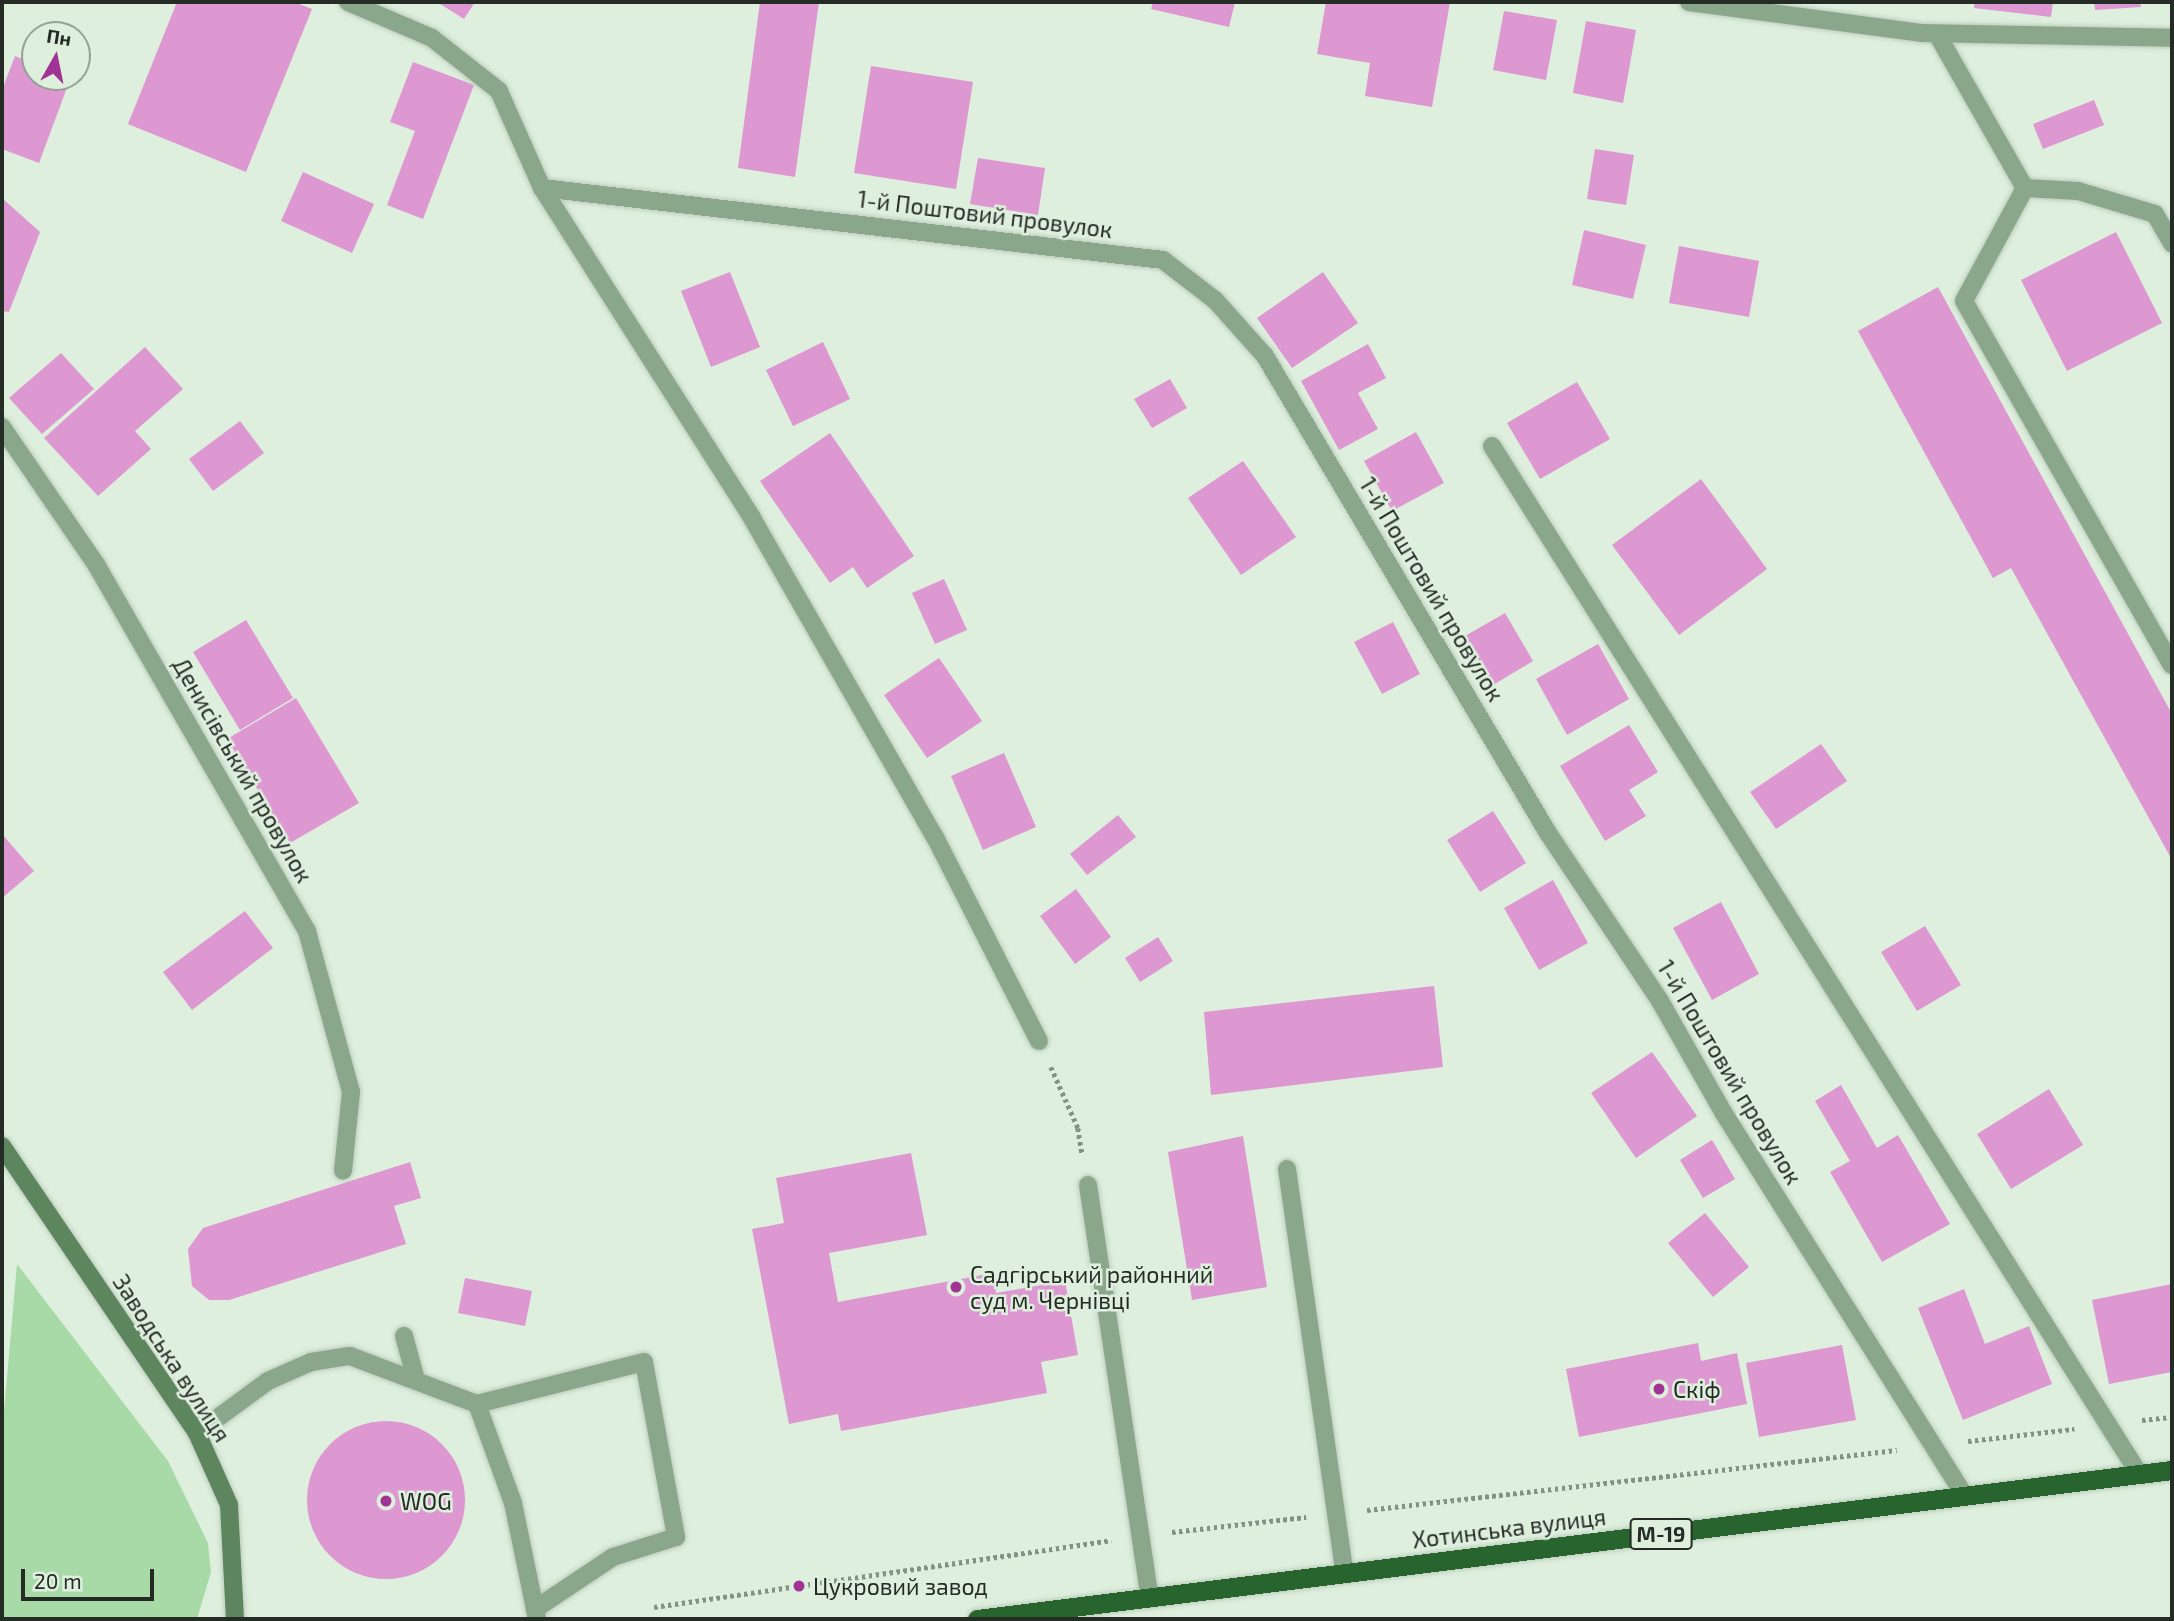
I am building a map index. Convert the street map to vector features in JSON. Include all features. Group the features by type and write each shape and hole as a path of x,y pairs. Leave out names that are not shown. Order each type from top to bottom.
{"highway":[{"name":"Хотинська вулиця","path":"976,1619 2172,1469"}],"main road":[{"name":"Заводська вулиця","path":"2,1146 197,1433 229,1505 235,1619"}],"street":[{"path":"348,2 432,38 499,91 542,188 752,518 935,837 1039,1041"},
{"path":"1689,2 1937,34 2172,38"},
{"path":"1937,34 2025,188"},
{"name":"1-й Поштовий провулок","path":"542,188 1163,260 1215,300 1265,356 1548,833 1661,1000 1965,1496"},
{"path":"2025,188 2078,191 2155,214 2172,243"},
{"path":"2025,188 1964,301 2172,665"},
{"name":"Денисівський провулок","path":"2,427 97,566 307,930 351,1092 344,1171"},
{"path":"1492,446 2139,1474"},
{"path":"1287,1169 1345,1574"},
{"path":"1088,1185 1150,1598"},
{"path":"404,1336 415,1376"},
{"path":"197,1433 268,1381 311,1362 350,1356 415,1376 477,1404 644,1362 676,1537 613,1557 536,1614 513,1503 477,1404"}],"path":[{"path":"1039,1041 1079,1128 1088,1185"},
{"path":"654,1606 1140,1535 2172,1417"}],"green space":[{"path":"17,1264 168,1461 208,1543 211,1572 197,1619 2,1619 2,1434"}],"building":[{"path":"177,2 294,2 312,9 246,172 128,124"},
{"path":"437,2 475,2 464,19"},
{"path":"760,2 819,2 795,177 738,168"},
{"path":"1153,2 1235,2 1229,27 1151,9"},
{"path":"1326,2 1450,2 1432,107 1365,96 1370,63 1317,54"},
{"path":"1975,2 2053,2 2051,17 1974,8"},
{"path":"2094,2 2140,2 2141,7 2095,10"},
{"path":"1504,11 1557,20 1546,80 1493,70"},
{"path":"1586,21 1636,30 1623,103 1573,93"},
{"path":"15,56 21,58 21,91 66,91 39,163 2,149 2,90"},
{"path":"413,62 474,85 423,219 387,205 415,131 390,122"},
{"path":"871,66 973,82 956,189 854,173"},
{"path":"2094,100 2104,125 2043,149 2033,124"},
{"path":"1595,149 1634,155 1626,205 1587,199"},
{"path":"978,158 1045,168 1038,215 970,204"},
{"path":"303,172 374,204 352,253 281,221"},
{"path":"2,198 40,232 9,312 2,311"},
{"path":"1584,230 1646,245 1633,299 1572,285"},
{"path":"2116,232 2162,323 2067,371 2021,280"},
{"path":"1679,246 1759,261 1749,317 1669,303"},
{"path":"730,272 760,347 711,367 681,291"},
{"path":"1323,272 1358,323 1292,368 1257,318"},
{"path":"1938,287 2172,714 2172,860 2011,568 1993,578 1858,331"},
{"path":"823,342 850,399 793,426 766,370"},
{"path":"1368,344 1386,378 1358,393 1378,429 1339,450 1301,381"},
{"path":"145,347 183,389 135,431 151,449 98,496 44,438"},
{"path":"61,353 94,389 42,434 9,398"},
{"path":"1170,379 1187,408 1152,428 1134,399"},
{"path":"1577,382 1610,439 1540,479 1507,423"},
{"path":"240,421 264,453 213,491 189,459"},
{"path":"1416,432 1444,483 1392,511 1364,461"},
{"path":"830,433 914,556 867,588 853,567 830,583 760,481"},
{"path":"1243,461 1296,537 1241,575 1188,498"},
{"path":"1701,479 1767,569 1679,635 1612,545"},
{"path":"944,579 967,630 935,644 912,593"},
{"path":"1505,613 1533,661 1493,685 1465,636"},
{"path":"246,620 293,698 240,730 193,652"},
{"path":"1393,622 1420,674 1382,694 1354,642"},
{"path":"1598,644 1629,699 1567,735 1536,679"},
{"path":"939,658 982,721 927,758 884,695"},
{"path":"296,698 359,803 290,843 227,739"},
{"path":"1629,725 1658,772 1629,790 1646,816 1605,841 1560,766"},
{"path":"1821,744 1847,781 1776,829 1750,792"},
{"path":"1004,753 1036,827 983,850 951,776"},
{"path":"1493,811 1526,863 1480,892 1447,840"},
{"path":"1118,815 1136,837 1087,875 1070,854"},
{"path":"2,834 34,871 2,898"},
{"path":"1553,880 1588,943 1539,970 1504,908"},
{"path":"1076,889 1111,937 1075,964 1040,916"},
{"path":"1721,902 1759,974 1712,1000 1673,928"},
{"path":"245,911 273,948 192,1010 163,972"},
{"path":"1925,926 1961,985 1917,1011 1881,952"},
{"path":"1158,937 1173,961 1140,982 1125,958"},
{"path":"1434,986 1443,1067 1211,1095 1204,1012"},
{"path":"1652,1052 1697,1116 1636,1158 1591,1093"},
{"path":"1841,1085 1877,1148 1898,1135 1950,1224 1882,1262 1830,1172 1850,1161 1815,1101"},
{"path":"2049,1089 2083,1145 2011,1189 1977,1134"},
{"path":"1243,1136 1267,1287 1192,1300 1168,1152"},
{"path":"1712,1140 1735,1179 1703,1198 1680,1160"},
{"name":"Садгірський районний суд м. Чернівці","path":"911,1153 927,1235 829,1253 838,1302 993,1273 996,1293 1065,1281 1078,1355 1041,1362 1047,1393 841,1431 838,1414 789,1424 752,1229 784,1223 776,1178"},
{"path":"410,1162 421,1198 394,1206 406,1244 229,1300 209,1300 192,1286 188,1249 203,1228"},
{"path":"1705,1213 1749,1267 1713,1297 1668,1243"},
{"path":"465,1278 532,1291 525,1326 458,1313"},
{"path":"2172,1284 2172,1372 2109,1384 2092,1300"},
{"path":"1964,1289 1985,1344 2029,1326 2052,1384 1963,1420 1918,1308"},
{"path":"1698,1343 1701,1361 1737,1353 1747,1404 1579,1437 1566,1369"},
{"path":"1842,1345 1856,1420 1759,1437 1746,1363"},
{"path":"386,1421 416,1427 442,1444 459,1470 465,1500 459,1530 442,1556 416,1573 386,1579 356,1573 330,1556 313,1530 307,1500 313,1470 330,1444 356,1427"}],"place":[{"name":"Садгірський районний суд м. Чернівці","path":"956,1287"},
{"name":"Скіф","path":"1659,1389"},
{"name":"WOG","path":"386,1501"},
{"name":"Цукровий завод","path":"799,1586"}]}
